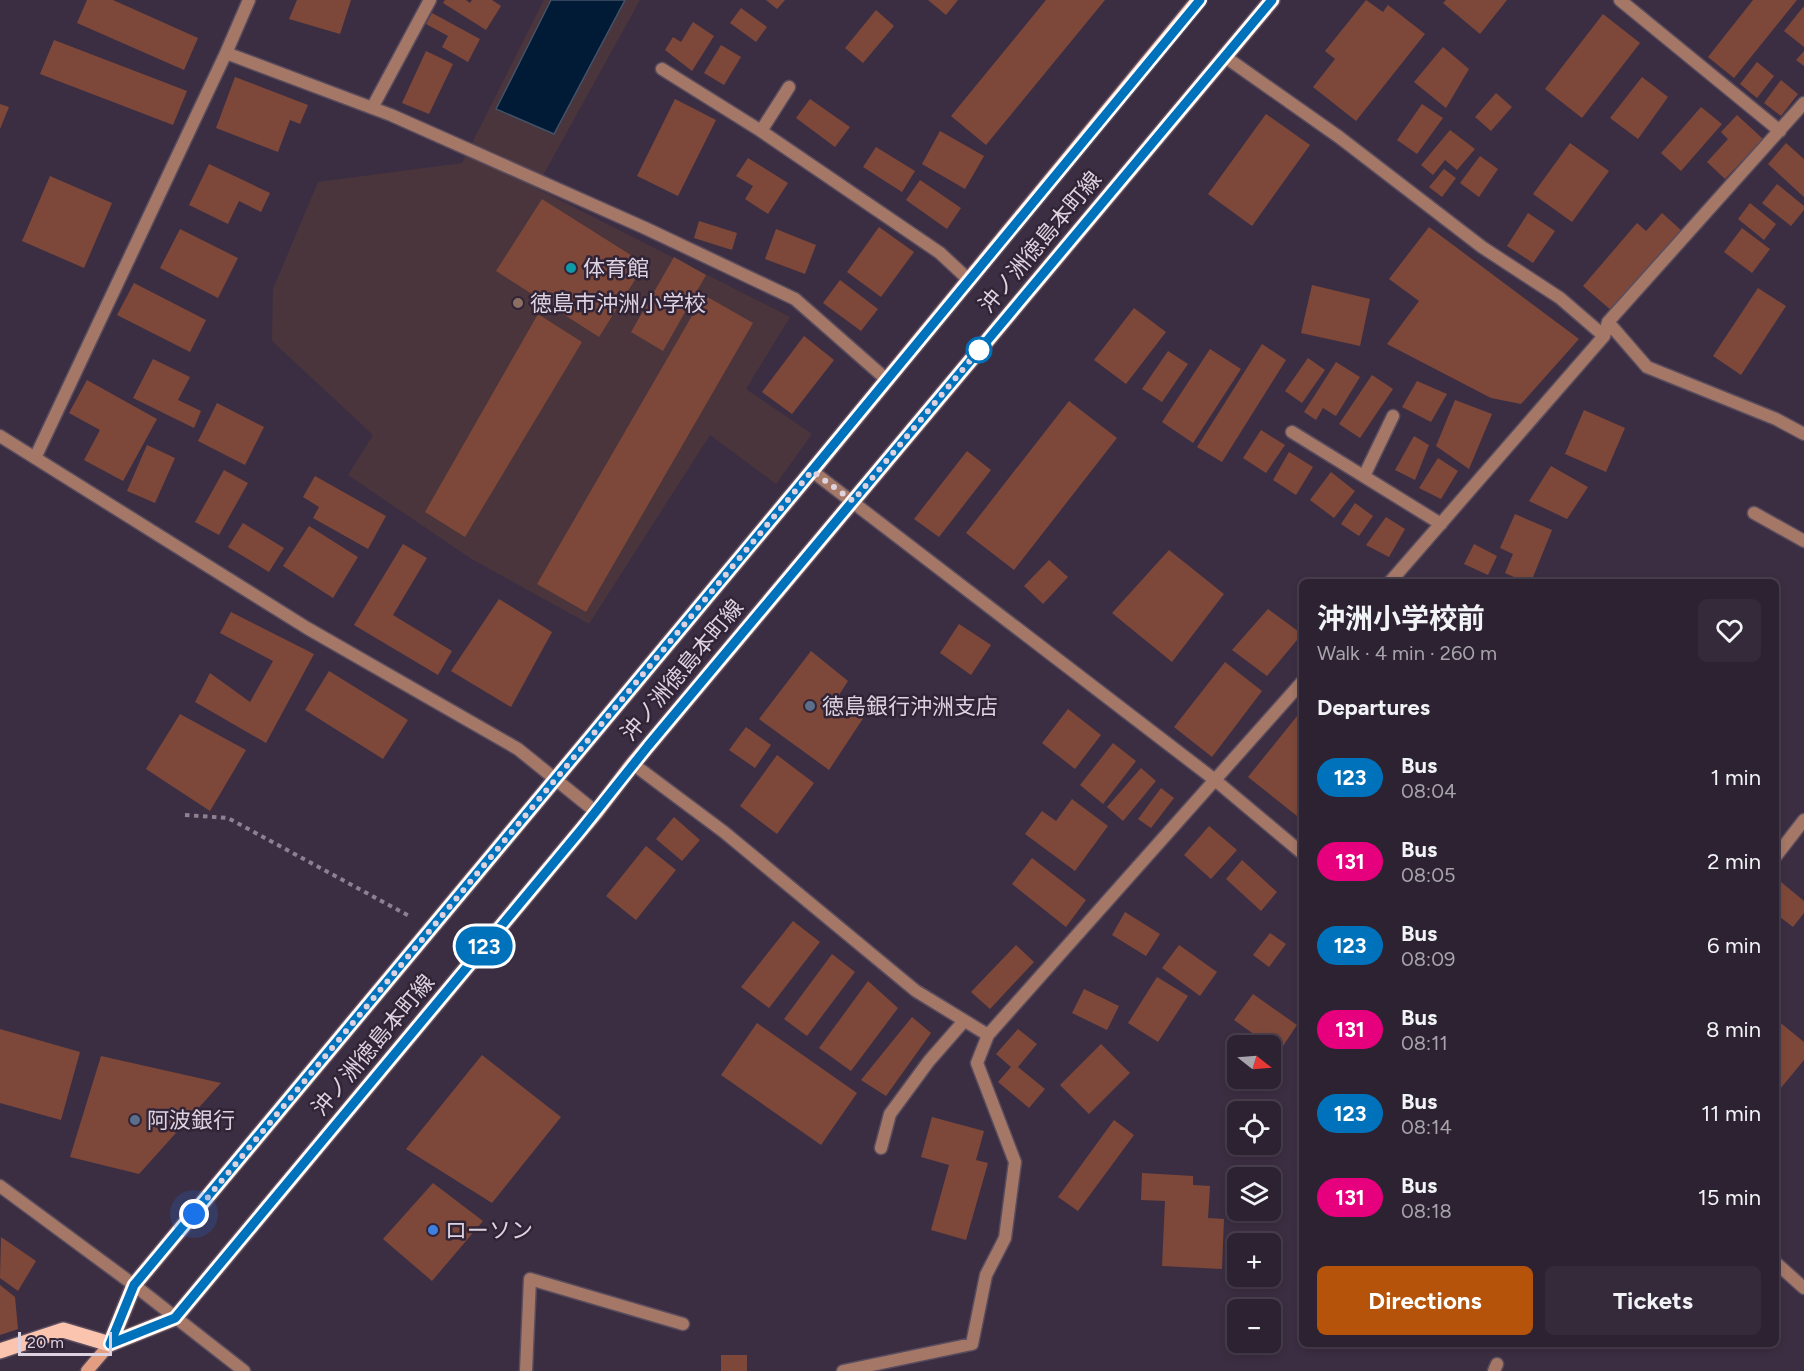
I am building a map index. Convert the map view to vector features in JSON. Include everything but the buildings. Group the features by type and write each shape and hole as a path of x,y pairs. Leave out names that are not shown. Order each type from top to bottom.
{"main road":[{"name":"沖ノ洲徳島本町線","path":"110,1344 134,1285 812,471 1200,0"},
{"name":"沖ノ洲徳島本町線","path":"110,1344 175,1318 596,812 633,764 1272,0"},
{"path":"0,1351 63,1330 110,1344 87,1371"}],"street":[{"path":"35,458 249,0"},
{"path":"372,108 430,0"},
{"path":"1620,0 1780,131"},
{"path":"226,53 372,108 645,228 795,299 886,379"},
{"path":"1224,56 1339,137 1482,247 1560,298 1604,336"},
{"path":"662,69 761,131 940,253 969,279"},
{"path":"761,131 789,87"},
{"path":"1393,579 1604,336 1608,322 1804,104"},
{"path":"1608,322 1647,368 1776,419 1804,434"},
{"path":"1364,476 1393,416"},
{"path":"1292,432 1441,524"},
{"path":"0,436 308,628 518,749 596,812"},
{"path":"812,471 1215,780 1299,850"},
{"path":"1754,513 1804,541"},
{"path":"843,1371 972,1344 986,1275 1005,1238 1015,1162 977,1063 988,1035 1299,685"},
{"path":"633,764 724,832 916,991 988,1035"},
{"path":"1779,852 1804,820"},
{"path":"881,1148 890,1114 929,1061 964,1021"},
{"path":"0,1186 134,1285 244,1371"},
{"path":"1779,1266 1804,1288"},
{"path":"526,1371 530,1279 683,1324"}],"path":[{"path":"185,815 228,818 430,928"}],"shaded area":[{"name":"徳島市沖洲小学校","path":"544,0 640,0 536,188 790,317 746,389 812,434 776,484 710,435 589,624 470,558 348,475 373,435 272,341 273,289 318,182 462,163"}],"water":[{"path":"551,0 625,0 554,134 496,109"}],"bus line":[{"name":"123","path":"1200,0 797,489 134,1285 110,1344 175,1318 581,830 648,746 1272,0"}],"place":[{"name":"体育館","path":"571,268"},
{"name":"徳島市沖洲小学校","path":"518,303"},
{"name":"徳島銀行沖洲支店","path":"810,706"},
{"name":"阿波銀行","path":"135,1120"},
{"name":"ローソン","path":"433,1230"}],"route":[{"path":"194,1214 812,471 853,501 979,350"}]}
